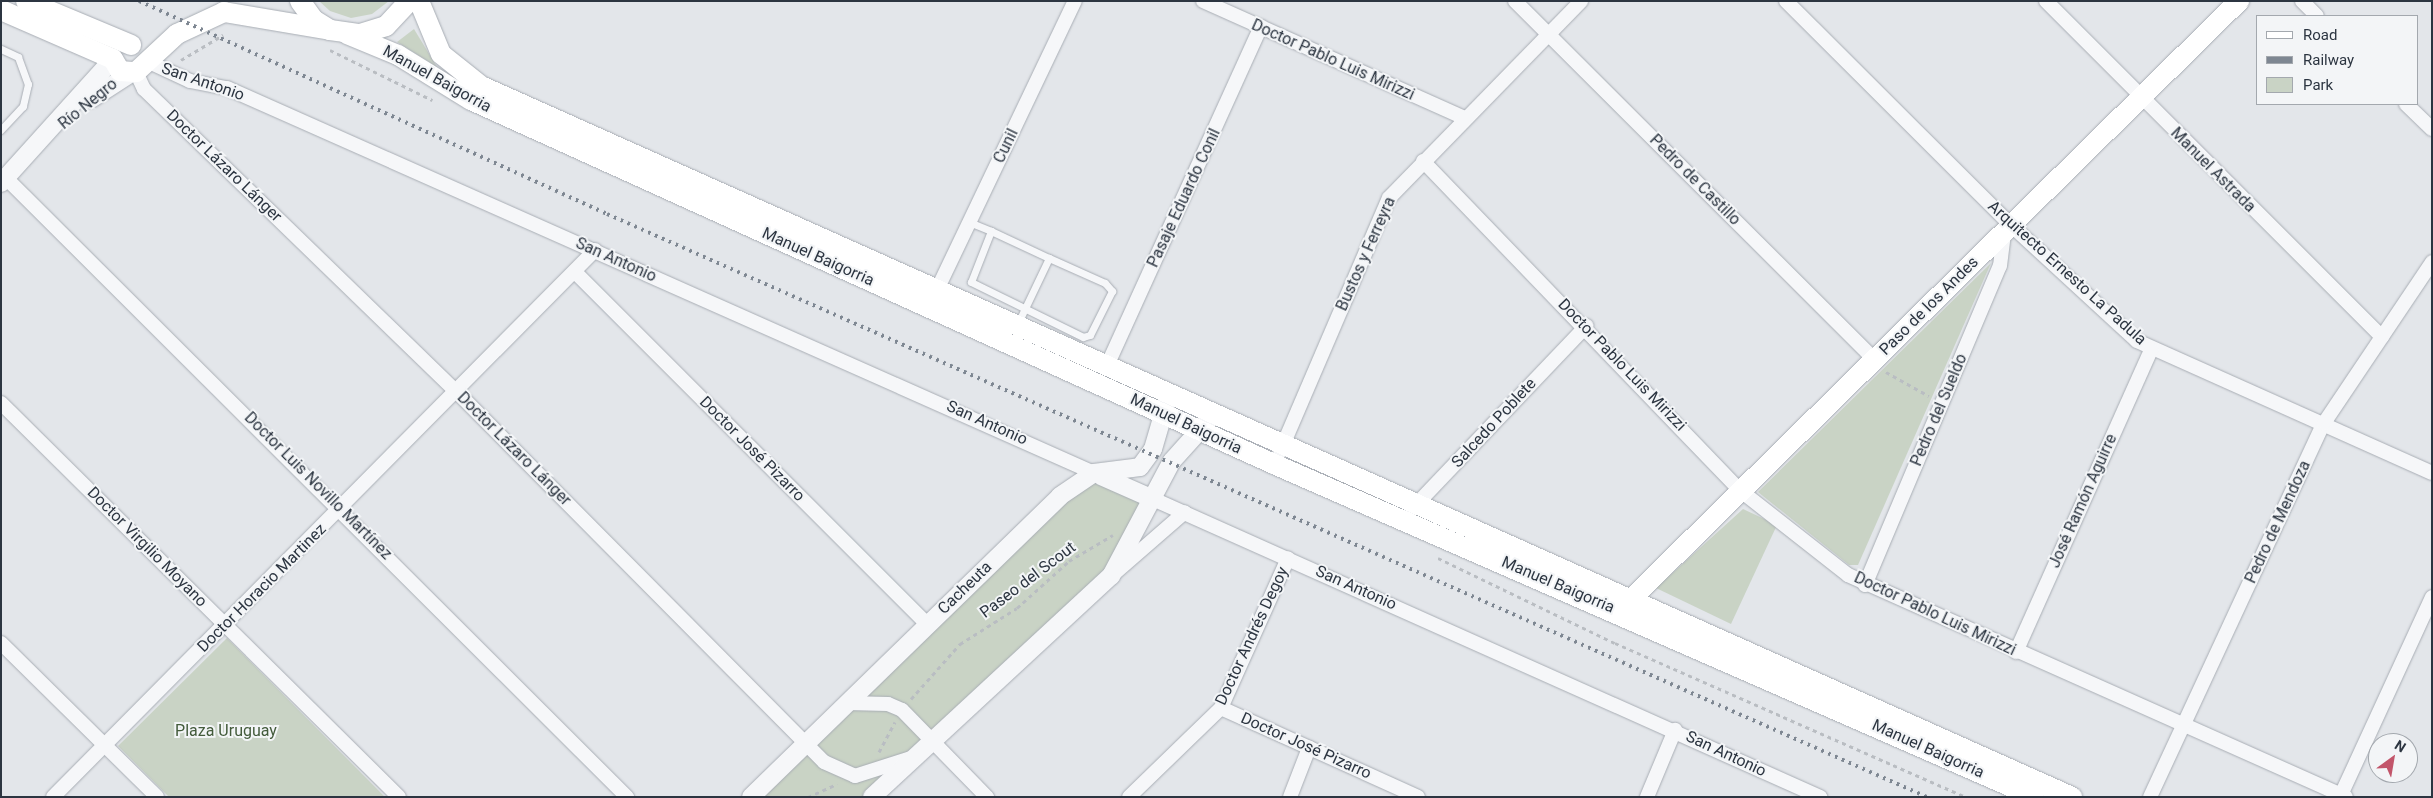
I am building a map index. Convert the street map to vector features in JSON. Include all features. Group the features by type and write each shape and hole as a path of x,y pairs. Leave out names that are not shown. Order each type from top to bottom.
{"main road":[{"path":"26,1 131,45"},
{"name":"Río Negro","path":"172,38 131,45 113,58 115,68 138,69 172,38 200,21 223,1"},
{"path":"300,1 314,20 338,32 386,26 409,1"},
{"name":"Manuel Baigorria","path":"419,1 441,54 481,86 1044,339 1106,368 1165,404"},
{"name":"Paso de los Andes","path":"1624,606 1741,491 1878,364 2008,229 2239,1"},
{"path":"1,10 113,58"},
{"name":"Río Negro","path":"200,21 238,12 338,32"},
{"name":"Manuel Baigorria","path":"338,32 398,55 470,100 985,312"},
{"name":"Manuel Baigorria","path":"1044,339 1165,404 1206,423 1276,465 1409,512"},
{"name":"Manuel Baigorria","path":"1206,423 1282,446 1409,512 2072,797"},
{"name":"Manuel Baigorria","path":"1624,606 2035,797"}],"street":[{"name":"Cunil","path":"937,290 1075,1"},
{"name":"Doctor Pablo Luis Mirizzi","path":"1203,1 1464,118"},
{"name":"Pedro de Castillo","path":"1515,1 1878,364"},
{"name":"Bustos y Ferreyra","path":"1276,465 1282,446 1382,214 1396,189 1581,1"},
{"name":"Arquitecto Ernesto La Padula","path":"1786,1 2008,229 2151,350 2324,423 2432,474"},
{"name":"Manuel Astrada","path":"2046,1 2140,98 2382,337"},
{"path":"2302,1 2316,15"},
{"name":"Pasaje Eduardo Conil","path":"1106,368 1261,28"},
{"name":"Río Negro","path":"47,137 113,58"},
{"name":"Río Negro","path":"4,180 47,137 106,86 138,69"},
{"name":"San Antonio","path":"138,69 227,88 1675,730 1820,797"},
{"name":"Doctor Lázaro Lánger","path":"138,69 144,89 457,392 805,744 824,762 856,776"},
{"path":"2407,105 2432,130"},
{"name":"Doctor Pablo Luis Mirizzi","path":"1424,161 1586,326 1741,491 1865,585 2344,796"},
{"name":"Doctor Luis Novillo Martínez","path":"4,180 341,508 627,797"},
{"name":"Pedro del Sueldo","path":"1865,585 2000,266 2008,229"},
{"name":"Doctor Horacio Martinez","path":"54,797 576,273 595,250"},
{"name":"Pedro de Mendoza","path":"2150,797 2324,423 2432,262"},
{"name":"Doctor José Pizarro","path":"576,273 927,624"},
{"name":"Salcedo Poblete","path":"1409,512 1586,326"},
{"name":"José Ramón Aguirre","path":"2016,652 2151,350"},
{"name":"Doctor Virgilio Moyano","path":"1,403 398,797"},
{"name":"Cacheuta","path":"751,797 1060,496 1094,473 1140,467 1153,449 1165,404"},
{"path":"1111,576 1172,461 1206,423"},
{"path":"872,797 912,757 1111,576 1185,512"},
{"name":"Doctor Andrés Degoy","path":"1129,797 1221,708 1288,558"},
{"path":"2344,796 2432,597"},
{"path":"1,643 157,797"},
{"path":"847,703 888,704 902,710 987,797"},
{"name":"Doctor José Pizarro","path":"1221,708 1418,797"},
{"path":"1647,797 1675,730"},
{"path":"1290,797 1309,748"},
{"path":"856,776 912,757"}],"lane":[{"path":"1,49 18,57 28,84 23,106 1,130"},
{"path":"969,222 991,231 1048,258 1106,283 1112,291 1086,338 1044,339 985,312 972,282 991,231"},
{"path":"1016,326 1048,258"}],"path":[{"path":"1878,364 1935,399"},
{"name":"Paseo del Scout","path":"808,797 856,776 874,759 902,710 960,644 1017,608 1069,561 1122,530"},
{"path":"1430,554 1615,642 1966,797"}],"green space":[{"path":"319,1 389,1 372,14 351,18 330,11"},
{"path":"414,29 437,67 397,42"},
{"path":"1991,263 1858,565 1849,565 1758,492"},
{"path":"1094,473 1153,499 1121,560 872,797 751,797"},
{"path":"1743,509 1777,525 1731,624 1656,588"},
{"name":"Plaza Uruguay","path":"227,638 385,797 169,797 118,746"}],"railway":[{"path":"139,1 607,214 1927,797"}]}
